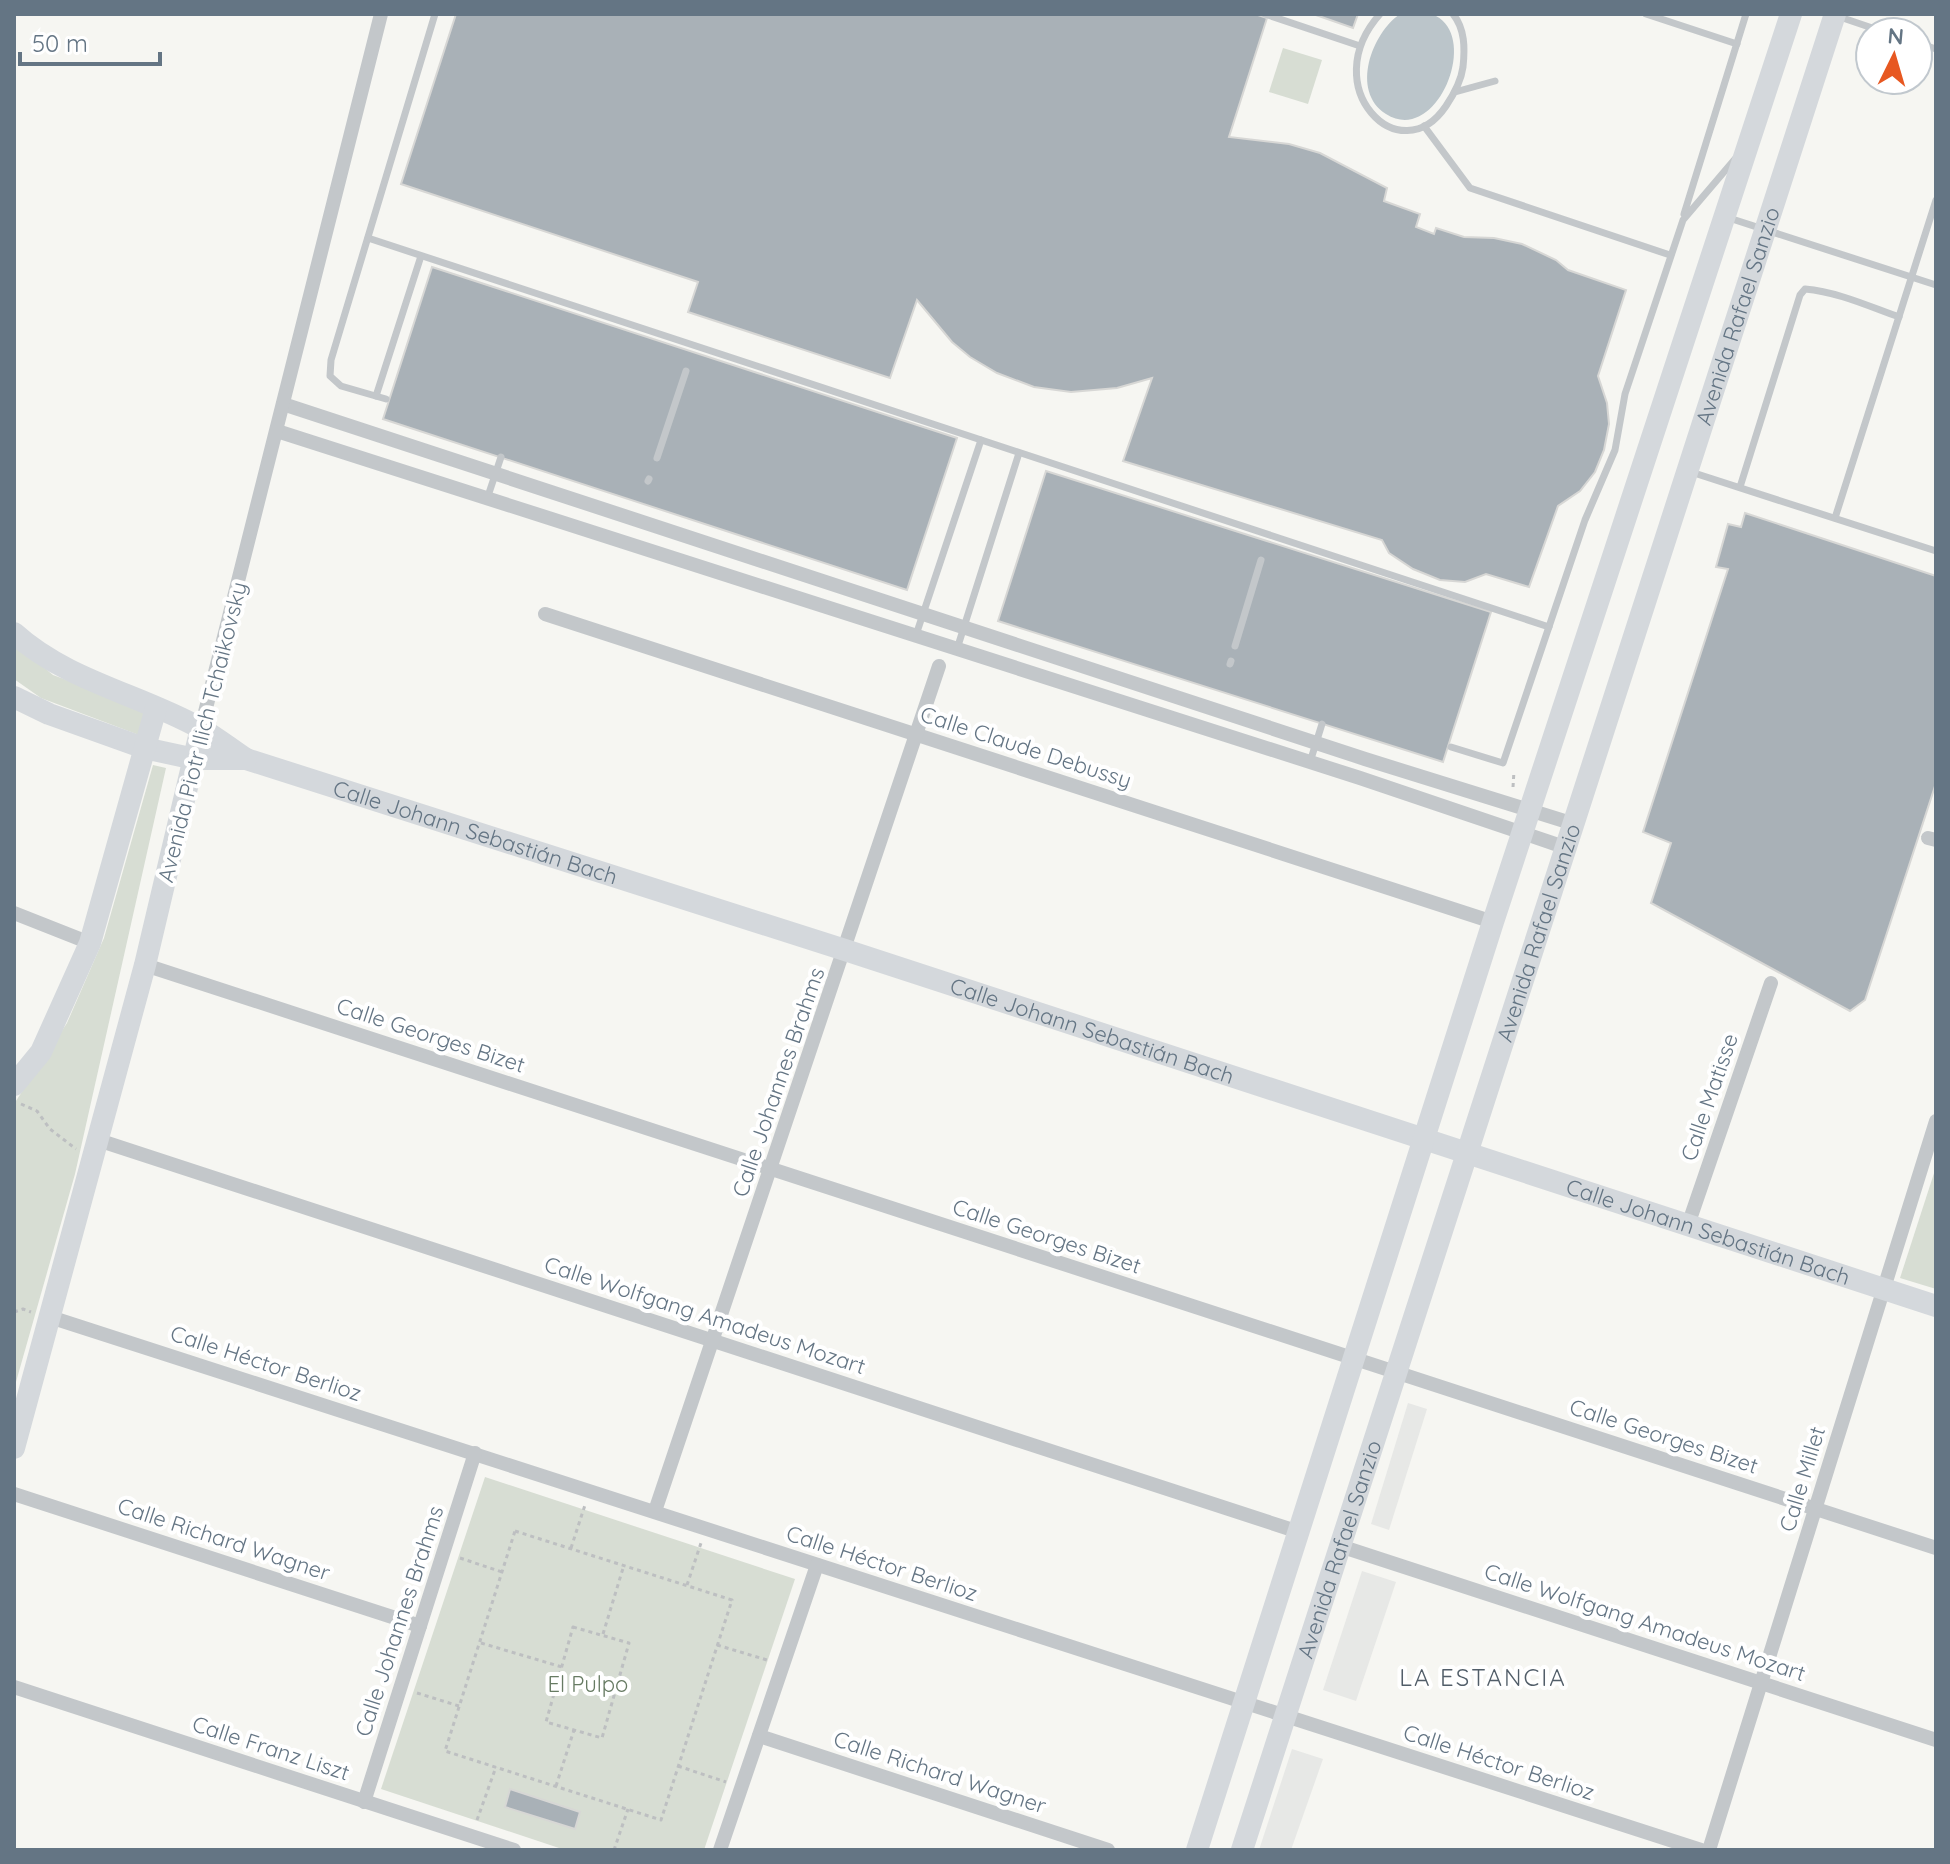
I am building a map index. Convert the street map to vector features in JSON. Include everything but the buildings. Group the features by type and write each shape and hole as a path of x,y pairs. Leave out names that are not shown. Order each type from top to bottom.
{"main road":[{"name":"Avenida Rafael Sanzio","path":"1197,1850 1522,834 1521,807 1750,143 1791,14"},
{"name":"Avenida Rafael Sanzio","path":"1242,1850 1835,15"},
{"name":"Calle Johann Sebastián Bach","path":"14,633 25,644 70,671 201,728 246,759 845,950 1936,1306"},
{"name":"Calle Johann Sebastián Bach","path":"14,697 49,714 144,748 195,759 246,759"},
{"path":"14,1085 41,1052 90,943 156,708"},
{"name":"Avenida Piotr Ilich Tchaikovsky","path":"14,1448 145,965 201,728"}],"street":[{"name":"Avenida Piotr Ilich Tchaikovsky","path":"201,728 381,14"},
{"path":"283,404 1574,824"},
{"path":"277,431 1310,762 1567,848"},
{"name":"Calle Claude Debussy","path":"545,614 1493,922"},
{"name":"Calle Johannes Brahms","path":"655,1511 939,666"},
{"path":"1405,794 1413,773"},
{"path":"14,913 90,943"},
{"name":"Calle Georges Bizet","path":"145,965 1936,1548"},
{"name":"Calle Matisse","path":"1688,1225 1771,983"},
{"name":"Calle Millet","path":"1709,1850 1936,1121"},
{"name":"Calle Wolfgang Amadeus Mozart","path":"96,1148 713,1341 1299,1532"},
{"name":"Calle Héctor Berlioz","path":"50,1317 1701,1850"},
{"name":"Calle Johannes Brahms","path":"364,1802 475,1453"},
{"name":"Calle Richard Wagner","path":"14,1494 420,1626"},
{"name":"Calle Wolfgang Amadeus Mozart","path":"1340,1546 1936,1740"},
{"path":"720,1850 817,1565"},
{"name":"Calle Franz Liszt","path":"14,1687 514,1850"},
{"name":"Calle Richard Wagner","path":"759,1736 1108,1850"}],"lane":[{"path":"386,399 341,386 330,376 331,360 435,14"},
{"path":"1265,14 1360,46"},
{"path":"1380,14 1369,26 1360,46 1356,75 1365,107 1375,120 1404,130 1424,126 1440,115 1455,92 1462,74 1465,50 1456,15"},
{"path":"1646,14 1737,44"},
{"path":"1451,747 1503,763 1590,507 1615,450 1625,394 1683,220 1746,14"},
{"path":"1835,15 1854,22"},
{"path":"1455,92 1495,81"},
{"path":"1424,126 1470,188 1670,255"},
{"path":"1683,220 1750,143"},
{"path":"1835,518 1936,200"},
{"path":"1725,216 1936,285"},
{"path":"368,238 1549,627"},
{"path":"376,396 421,256"},
{"path":"1740,487 1800,295 1805,289 1852,300 1899,317"},
{"path":"657,458 686,371"},
{"path":"915,637 981,440"},
{"path":"957,651 1019,453"},
{"path":"487,499 501,457"},
{"path":"1689,471 1933,550"},
{"path":"1235,646 1261,560"},
{"path":"1310,762 1322,724"}],"path":[{"path":"1503,763 1514,767 1521,807"},
{"path":"14,1102 37,1111 62,1140 75,1149 96,1148"},
{"path":"571,1549 590,1490"},
{"path":"687,1585 706,1528"},
{"path":"515,1531 624,1565 732,1600 661,1820 445,1751 515,1531"},
{"path":"443,1552 502,1572"},
{"path":"602,1635 624,1565"},
{"path":"573,1627 602,1635 629,1643 602,1738 546,1722 573,1627"},
{"path":"480,1642 562,1667"},
{"path":"717,1645 783,1665"},
{"path":"400,1688 459,1706"},
{"path":"556,1786 574,1730"},
{"path":"678,1766 741,1787"},
{"path":"472,1836 496,1767"},
{"path":"614,1850 628,1809"}],"shaded area":[{"path":"1400,14 1436,16 1449,28 1454,46 1453,66 1446,86 1435,103 1421,115 1404,120 1386,114 1375,104 1367,77 1369,62 1381,34"},
{"path":"1408,1403 1427,1409 1389,1530 1371,1524"},
{"path":"1362,1571 1396,1582 1356,1701 1323,1690"},
{"path":"1292,1749 1323,1759 1291,1850 1259,1850"}],"green space":[{"path":"1283,48 1322,60 1308,104 1269,92"},
{"path":"14,643 53,675 146,709 139,735 41,698 14,679"},
{"path":"153,765 166,768 75,1174 14,1389 14,1104 67,1023 104,938"},
{"path":"1936,1167 1936,1289 1900,1278"},
{"name":"El Pulpo","path":"485,1477 795,1579 704,1850 565,1850 381,1789"}],"district":[{"name":"LA ESTANCIA","path":"1483,1678"}]}
